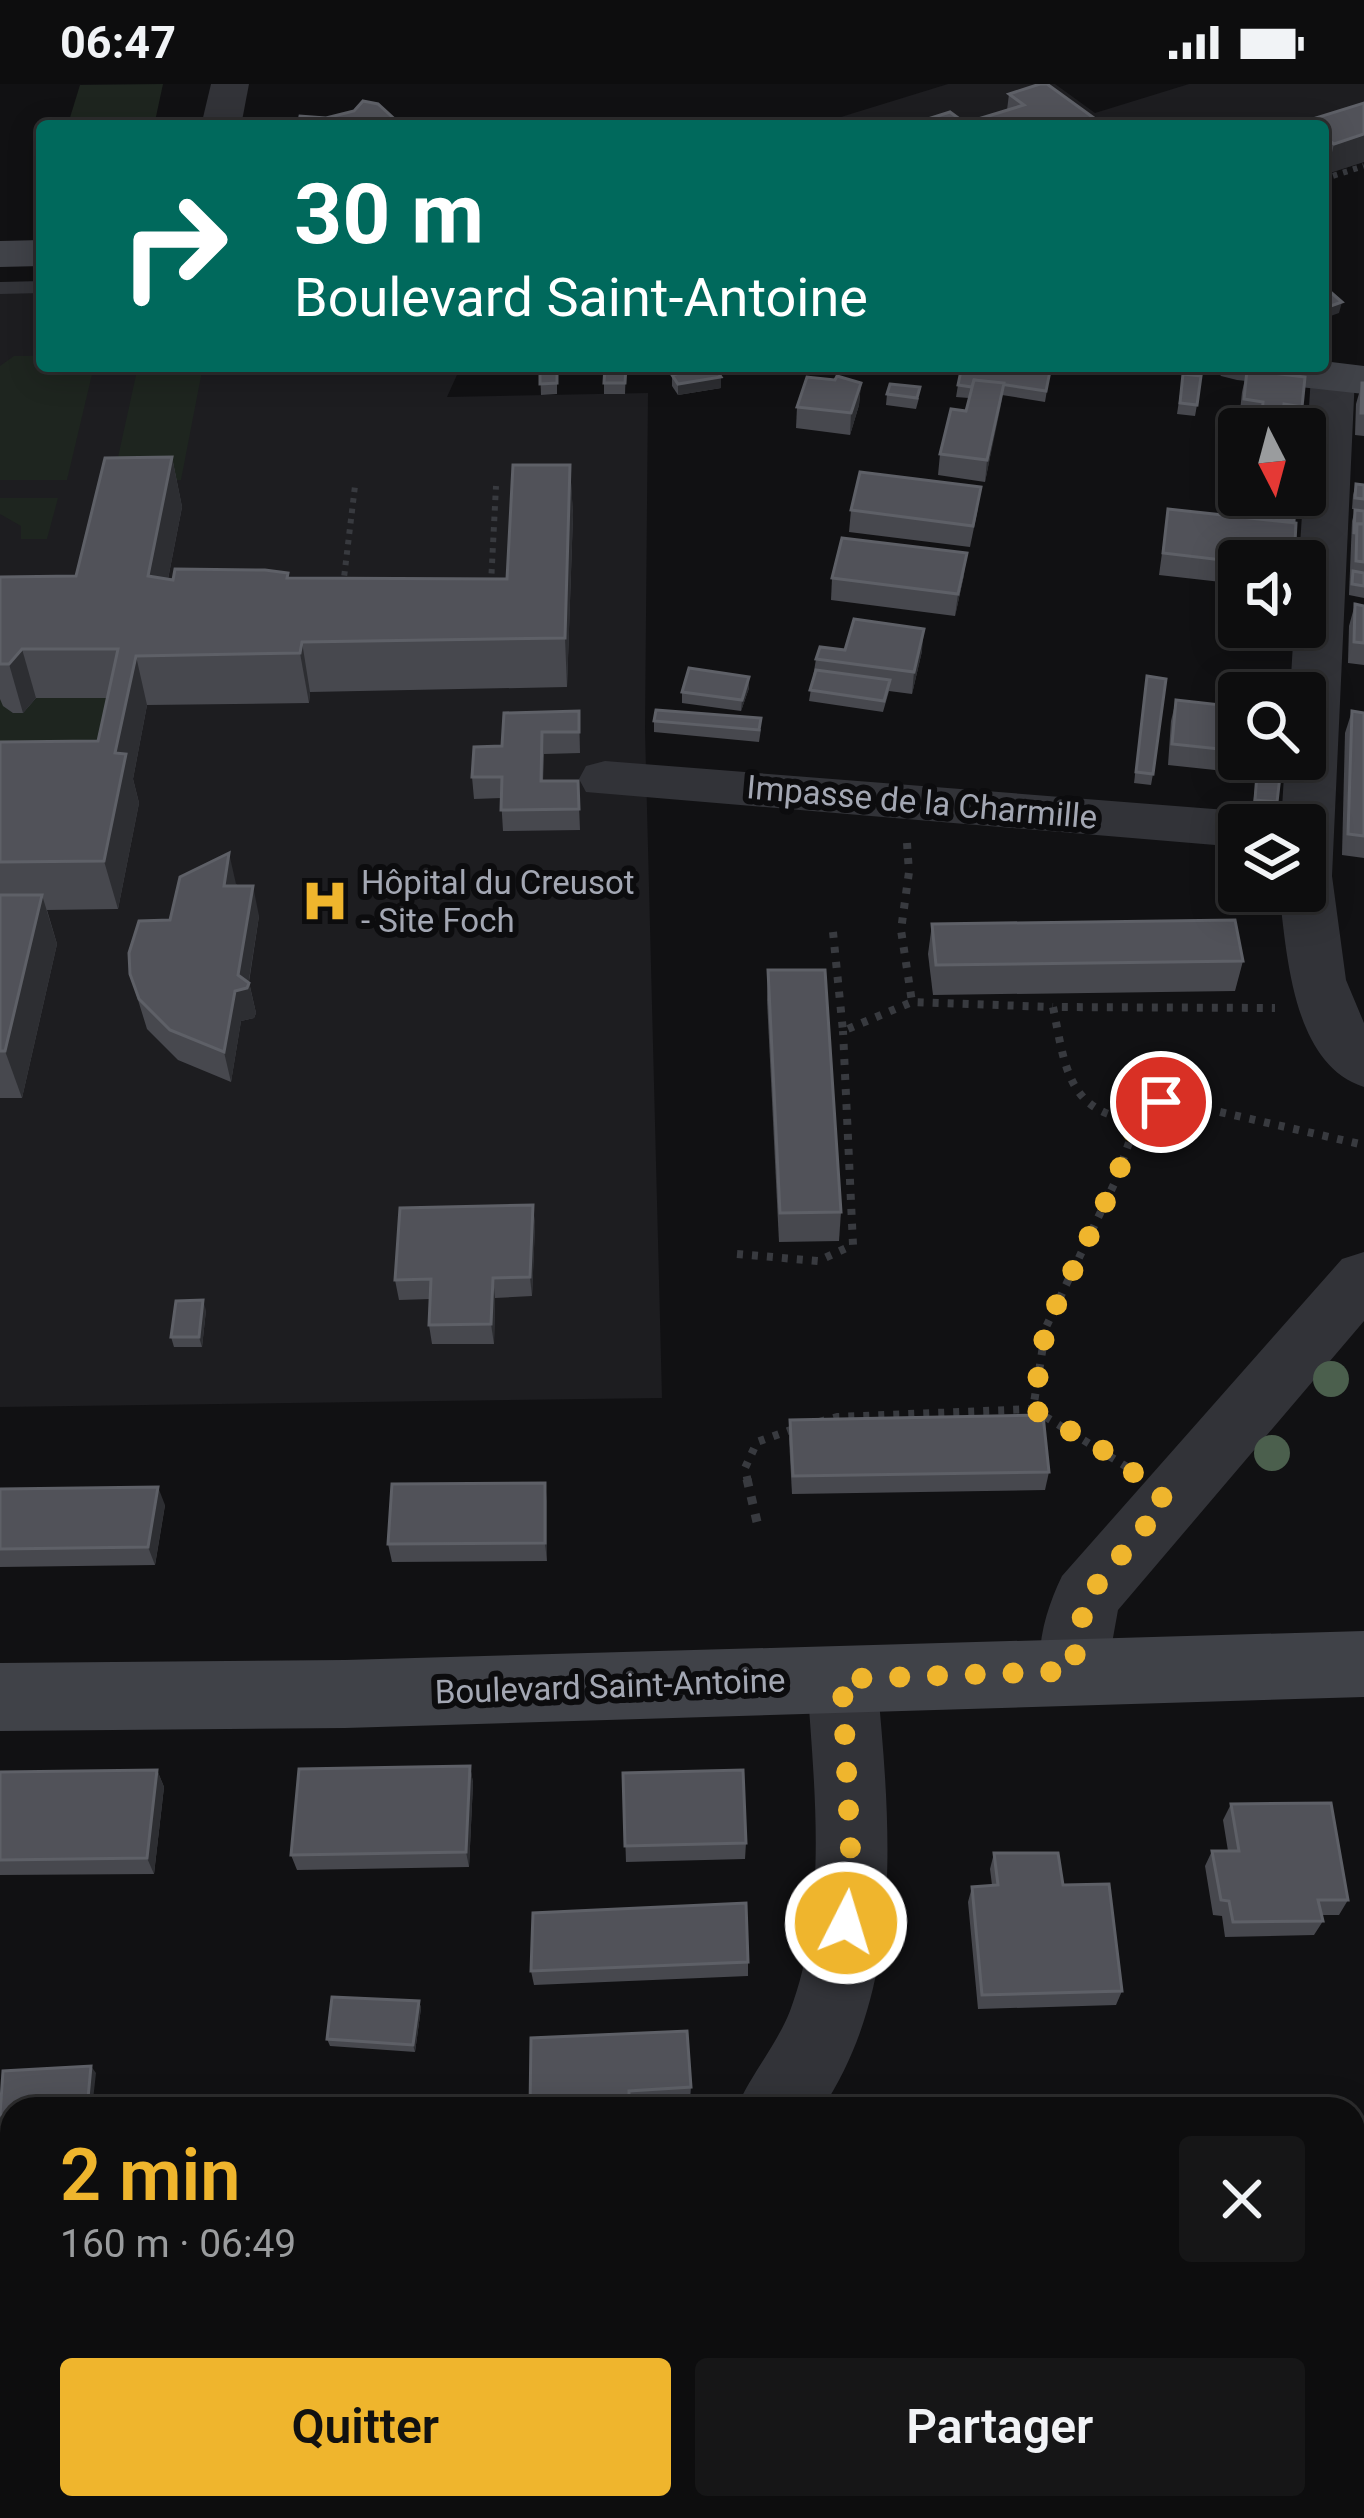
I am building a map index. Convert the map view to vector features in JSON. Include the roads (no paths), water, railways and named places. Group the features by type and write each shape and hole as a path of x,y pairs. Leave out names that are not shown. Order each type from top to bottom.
{"street":[{"path":"222,120 230,84"},
{"path":"0,254 36,253"},
{"path":"1292,372 1348,378 1309,804"},
{"name":"Impasse de la Charmille","path":"605,779 1218,827"},
{"path":"1308,912 1318,980 1338,1031 1364,1065"},
{"path":"1072,1671 1086,1598 1364,1277"},
{"name":"Boulevard Saint-Antoine","path":"0,1697 345,1694 1364,1664"},
{"path":"786,2097 833,2010 852,1880 842,1679"}],"lane":[{"path":"0,288 36,287"}],"place":[{"name":"Hôpital du Creusot - Site Foch","path":"325,901"}]}
